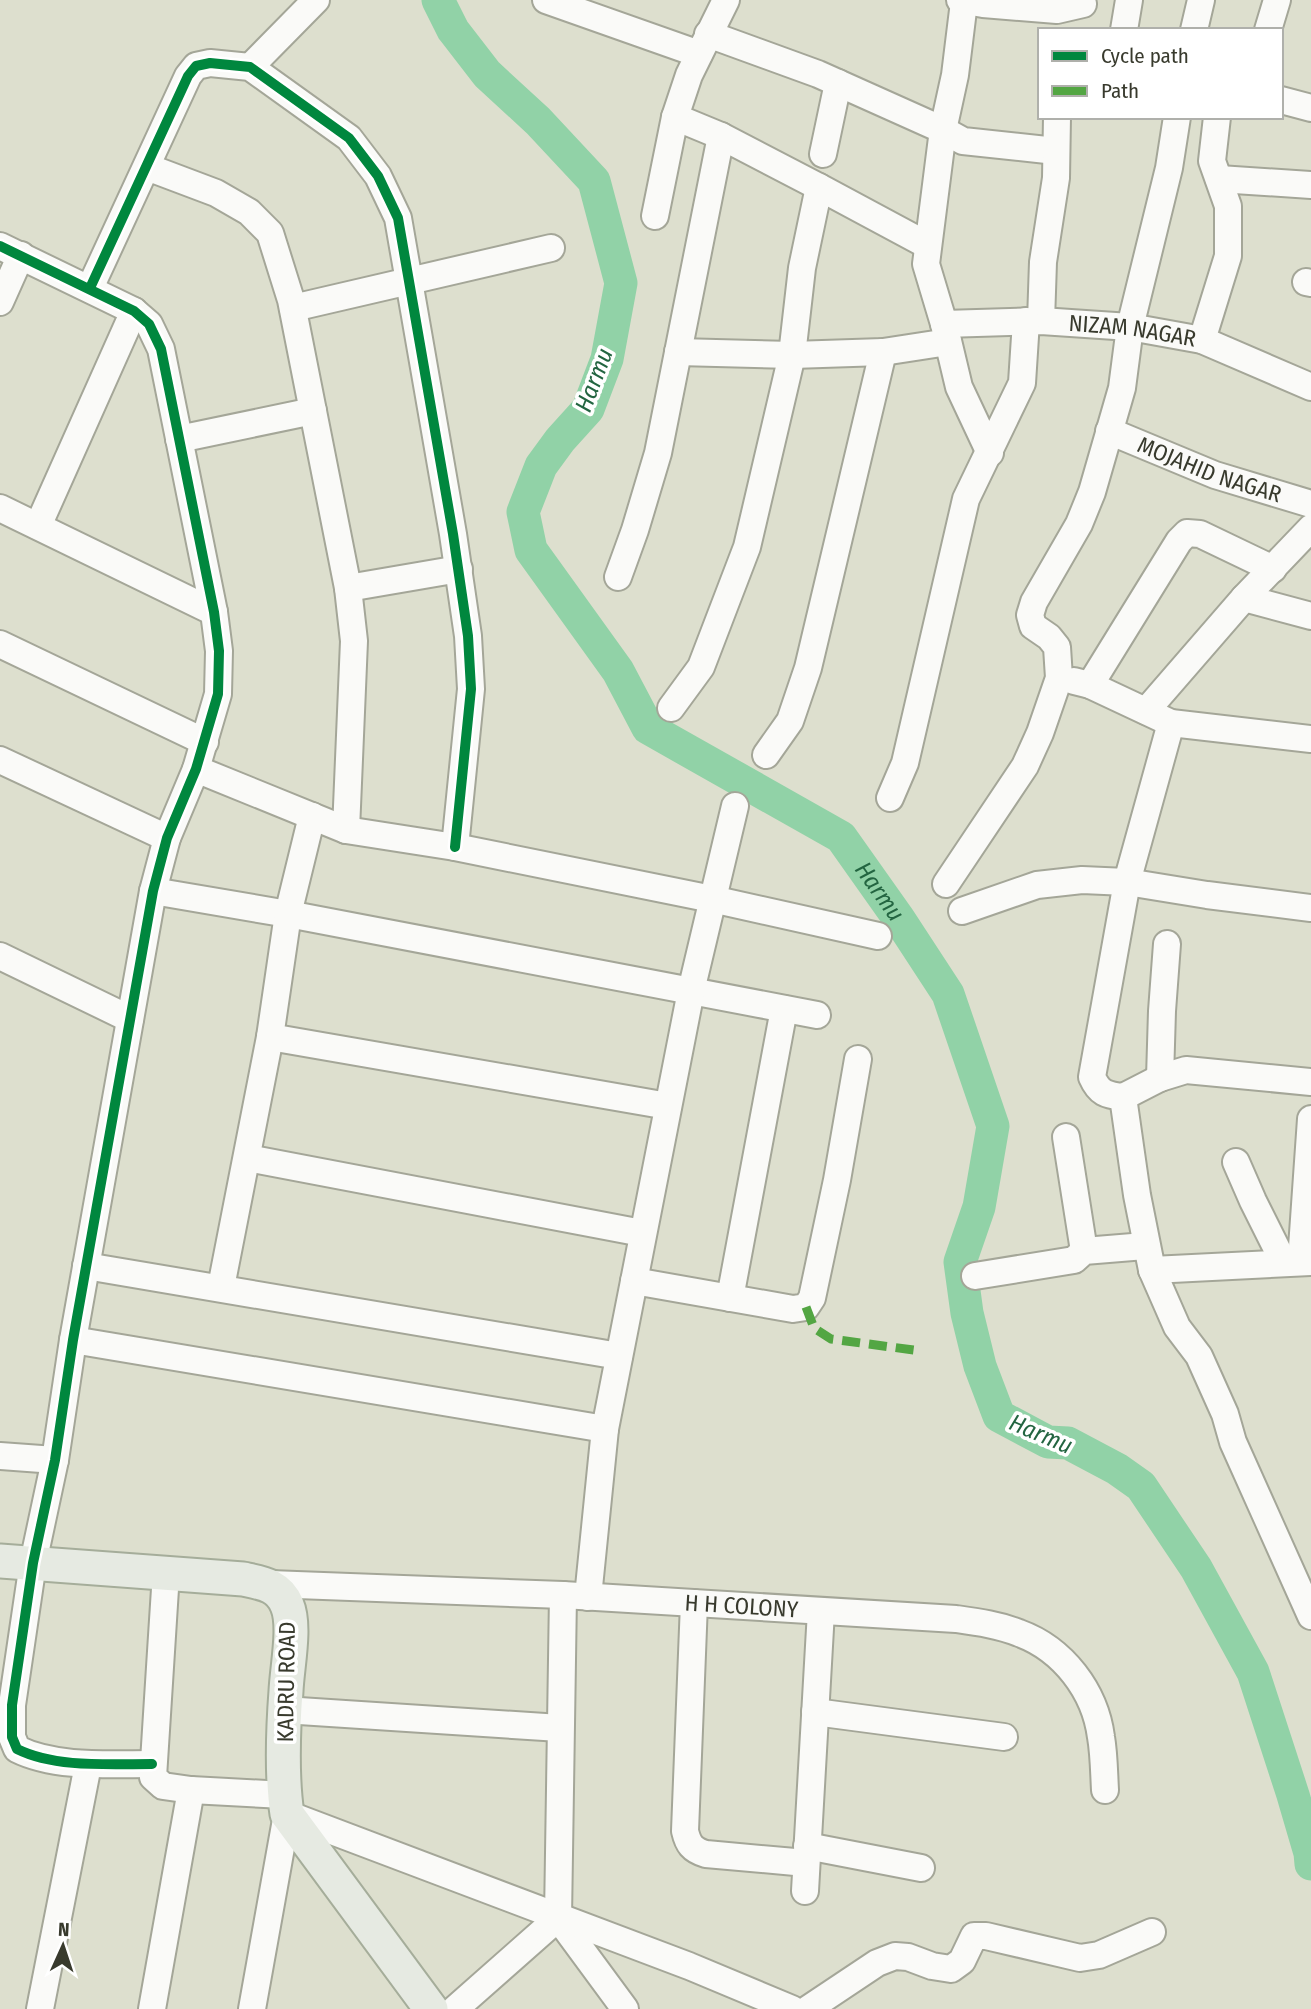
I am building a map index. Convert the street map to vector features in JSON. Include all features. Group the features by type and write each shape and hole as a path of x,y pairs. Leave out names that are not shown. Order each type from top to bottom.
{"main road":[{"path":"0,1561 243,1579 270,1584"},
{"name":"KADRU ROAD","path":"270,1584 287,1604 290,1628 285,1710 286,1804"},
{"path":"286,1804 430,2009"}],"street":[{"path":"250,67 316,0"},
{"path":"546,0 838,83 963,141 1056,151"},
{"path":"655,216 675,117 704,44 726,0"},
{"path":"1124,28 1129,0"},
{"path":"1194,28 1200,0"},
{"path":"1269,28 1276,0"},
{"path":"990,453 959,387 926,264 943,130 955,75 962,1 1058,20 1083,4"},
{"path":"90,288 188,76 196,66 210,63 250,67 349,138 378,176 398,218 459,569 468,636 471,689 455,847"},
{"path":"823,153 838,83"},
{"path":"1283,101 1311,108"},
{"path":"675,117 721,136 927,245"},
{"path":"890,798 905,763 966,499 1022,383 1056,178 1057,119"},
{"path":"946,884 1025,766 1059,678 1057,647 1049,637 1033,626 1030,615 1034,602 1079,524 1092,492 1122,388 1130,327 1169,168 1177,119"},
{"path":"1202,340 1228,256 1228,206 1212,161 1217,119"},
{"path":"618,577 658,453 721,136"},
{"path":"147,167 216,192 249,212 270,233 293,308 348,588 354,641 346,830"},
{"path":"1219,179 1311,185"},
{"path":"671,708 701,667 747,547 792,355 802,268 819,187"},
{"path":"293,308 551,248"},
{"path":"0,302 10,251 134,311 149,324 161,349 214,612 219,651 218,694 205,742 167,838 153,891 73,1340 55,1460 6,1704 16,1749 28,1755 88,1765 152,1764"},
{"path":"38,526 134,311"},
{"name":"NIZAM NAGAR","path":"678,352 792,355 883,352 946,333 1033,321 1130,327 1202,340 1311,387"},
{"path":"766,755 790,721 808,668 883,352"},
{"path":"179,439 313,411"},
{"name":"MOJAHID NAGAR","path":"1110,431 1214,475 1311,504"},
{"path":"0,508 214,612"},
{"path":"1146,711 1244,598 1311,528"},
{"path":"1090,684 1179,541 1187,533 1200,534 1273,569"},
{"path":"348,588 459,569"},
{"path":"1244,598 1311,616"},
{"path":"0,644 205,742"},
{"path":"1059,678 1090,684 1171,723 1311,739"},
{"path":"1171,723 1127,882 1092,1077 1097,1088 1105,1095 1123,1097 1160,1078 1186,1070 1311,1082"},
{"path":"0,760 167,838"},
{"path":"196,769 346,830 455,847 878,936"},
{"path":"625,2009 558,1918 560,1728 575,1596 595,1519 605,1429 642,1233 691,991 735,806"},
{"path":"221,1287 270,1037 288,914 312,816"},
{"path":"962,911 1037,885 1082,880 1127,882 1311,908"},
{"path":"153,891 288,914 817,1015"},
{"path":"1160,1078 1167,944"},
{"path":"0,956 130,1018"},
{"path":"730,1298 784,1009"},
{"path":"270,1037 668,1106"},
{"path":"634,1281 793,1309 806,1307 812,1298 837,1180 858,1059"},
{"path":"1123,1097 1149,1258 1177,1327 1199,1356 1226,1414 1233,1443 1303,1578 1311,1616"},
{"path":"1298,1262 1311,1119"},
{"path":"1066,1137 1084,1251"},
{"path":"247,1158 642,1233"},
{"path":"1236,1162 1252,1202 1298,1262"},
{"path":"975,1276 1074,1260 1084,1251 1149,1258 1298,1262"},
{"path":"86,1266 619,1356"},
{"path":"73,1340 605,1429"},
{"path":"0,1456 55,1460"},
{"path":"166,1573 152,1764 153,1777 163,1786 286,1804 558,1918 689,1966 792,2009"},
{"name":"H H COLONY","path":"270,1584 575,1596 956,1619 990,1625 1021,1633 1054,1653 1080,1678 1093,1703 1101,1735 1105,1790"},
{"path":"694,1603 685,1831 688,1843 695,1851 706,1854 807,1854 921,1868"},
{"path":"805,1891 821,1611"},
{"path":"285,1710 560,1728"},
{"path":"815,1713 1004,1737"},
{"path":"40,2009 88,1765"},
{"path":"152,2009 191,1790"},
{"path":"252,2009 286,1804"},
{"path":"455,2009 558,1918"},
{"path":"808,2009 877,1964 895,1956 951,1969 962,1961 974,1936 986,1936 1080,1958 1099,1955 1152,1932"}],"waterway":[{"name":"Harmu","path":"438,0 453,30 487,74 538,121 594,181 621,283 607,359 588,409 541,466 523,512 531,550 618,671 648,728 841,837 948,994 993,1126 979,1207 960,1262 967,1313 980,1366 999,1416 1048,1442 1068,1443 1117,1469 1141,1486 1196,1568 1253,1672 1293,1795 1311,1864"}],"marked path":[{"path":"806,1307 814,1328 831,1339 921,1351"}],"cycle path":[{"path":"90,288 188,76 196,66 210,63 250,67 349,138 378,176 398,218 468,636 471,689 455,847"},
{"path":"0,246 134,311 149,324 161,349 214,612 219,651 218,694 196,769 167,838 153,891 73,1340 55,1460 33,1563 12,1705 12,1737 17,1749 65,1762 152,1764"}]}
